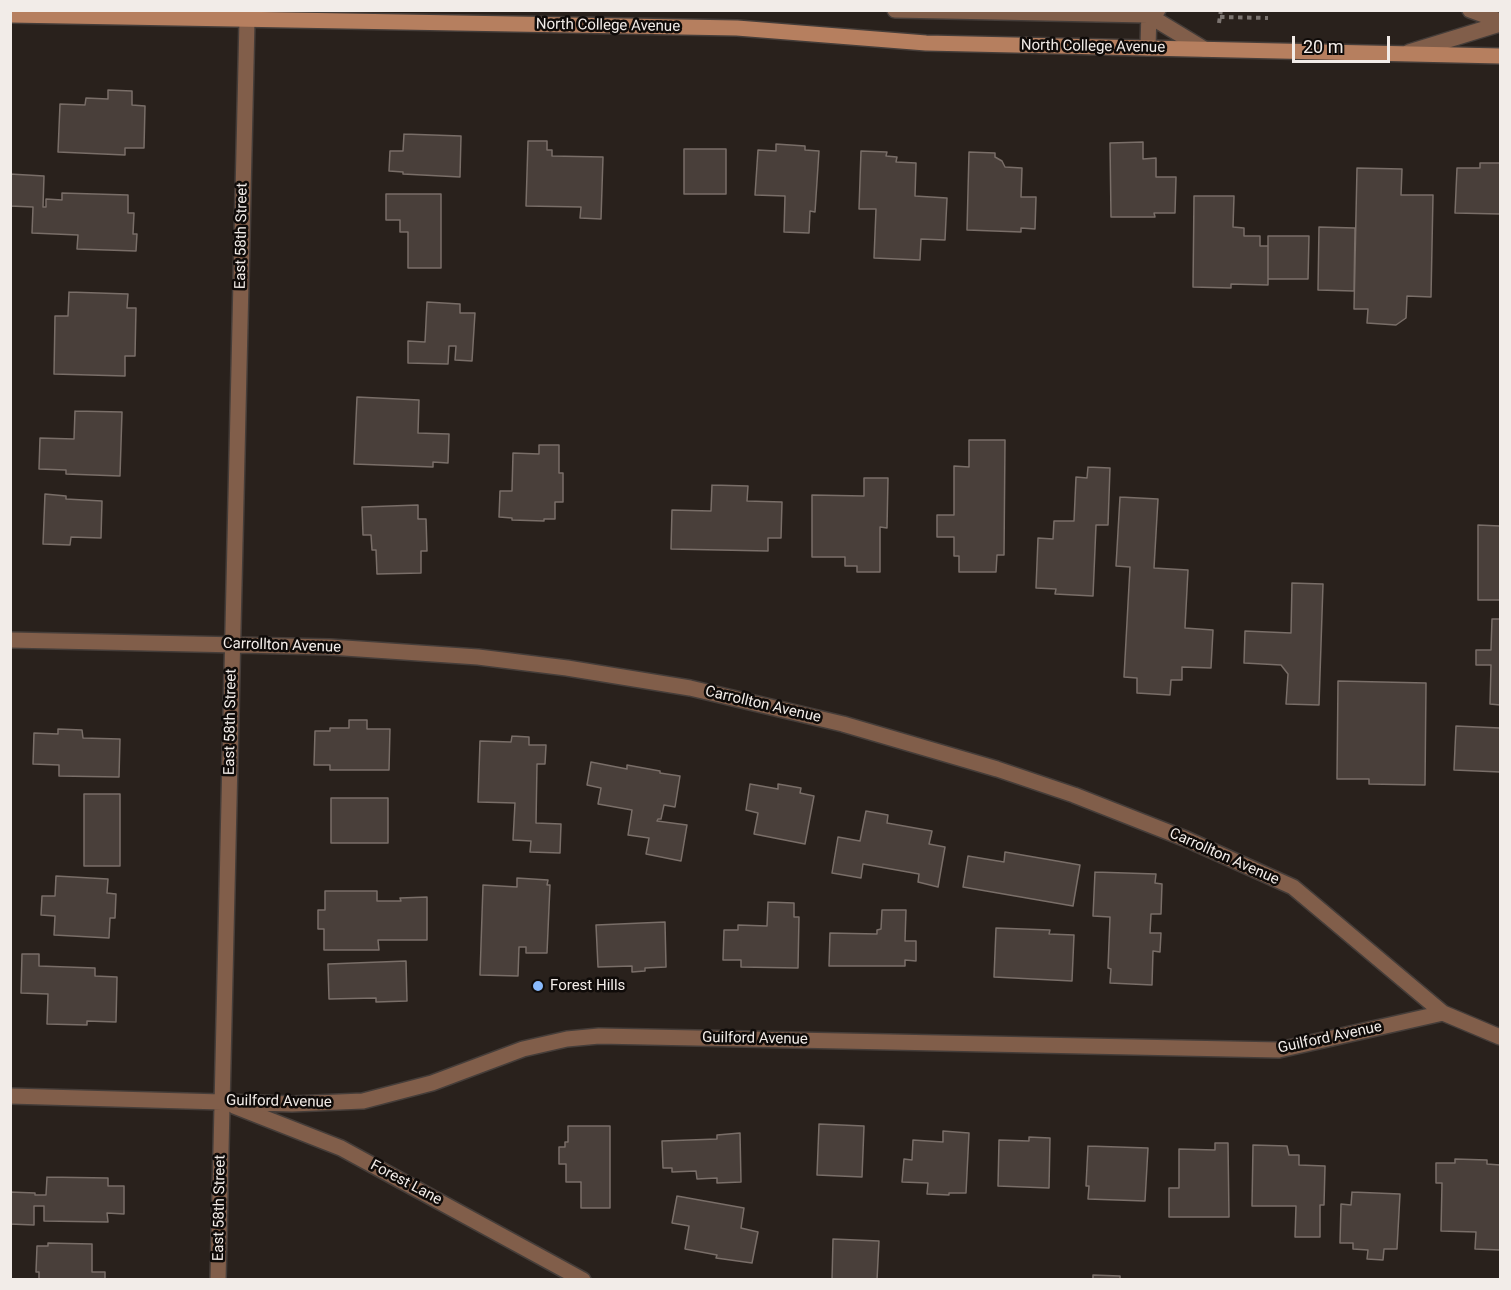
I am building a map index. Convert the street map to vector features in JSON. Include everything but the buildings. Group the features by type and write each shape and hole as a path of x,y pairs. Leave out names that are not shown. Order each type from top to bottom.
{"main road":[{"name":"North College Avenue","path":"10,15 737,28 926,43 1500,56"}],"street":[{"path":"895,10 1152,12 1148,48"},
{"name":"North College Avenue","path":"1470,10 1500,23"},
{"name":"North College Avenue","path":"1152,12 1204,49"},
{"name":"East 58th Street","path":"218,1280 247,20"},
{"name":"North College Avenue","path":"1400,55 1500,23"},
{"name":"Carrollton Avenue","path":"10,640 380,649 478,657 567,668 690,688 767,705 931,748 1035,782 1186,839 1293,887 1443,1013"},
{"path":"1443,1013 1500,1037"},
{"name":"Guilford Avenue","path":"10,1096 310,1104 363,1101 432,1083 523,1049 567,1039 599,1036 1279,1050 1443,1013"},
{"name":"Forest Lane","path":"222,1101 341,1149 583,1280"}],"path":[{"path":"1219,23 1221,10"},
{"path":"1220,17 1268,18"}],"place":[{"name":"Forest Hills","path":"538,986"}]}
